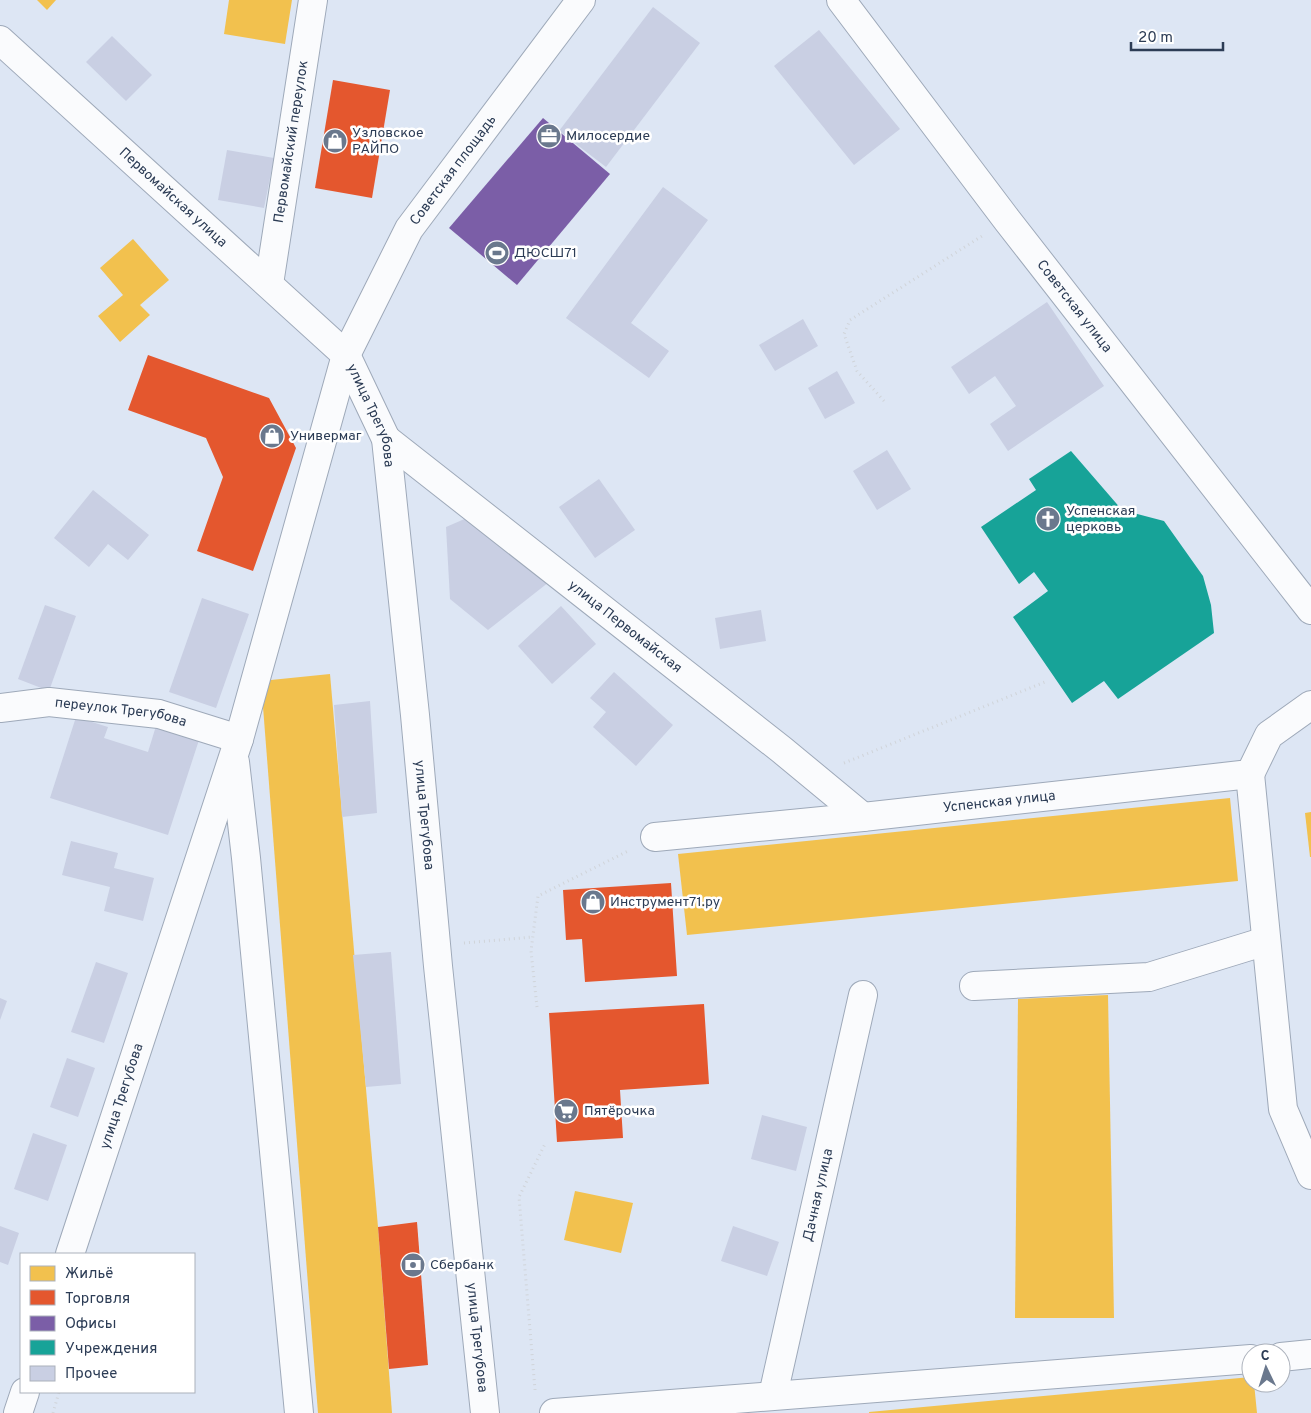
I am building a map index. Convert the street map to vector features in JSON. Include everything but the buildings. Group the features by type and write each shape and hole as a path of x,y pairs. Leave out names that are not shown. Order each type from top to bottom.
{"street":[{"name":"Первомайский переулок","path":"269,284 313,0"},
{"name":"Советская площадь","path":"346,355 409,228 581,0"},
{"name":"Советская улица","path":"841,0 1008,220 1311,610"},
{"name":"Первомайская улица","path":"0,40 346,355"},
{"name":"улица Трегубова","path":"346,355 386,439 415,715 436,946 486,1413"},
{"name":"улица Трегубова","path":"70,1253 237,746 346,355"},
{"name":"улица Первомайская","path":"386,439 863,817"},
{"name":"переулок Трегубова","path":"0,708 49,702 159,714 237,746"},
{"path":"1311,705 1269,735 1250,774 1283,1109 1311,1175"},
{"path":"237,746 299,1413"},
{"name":"Успенская улица","path":"655,837 863,817 1250,774"},
{"path":"974,986 1149,977 1266,941"},
{"name":"Дачная улица","path":"773,1395 863,995"},
{"path":"1291,1356 1311,1354"},
{"path":"554,1413 1241,1360"},
{"path":"18,1413 25,1393"}],"path":[{"path":"884,401 857,371 844,334 850,320 1008,220"},
{"path":"823,784 845,763 1045,682"},
{"path":"537,1007 531,951 538,896 655,837"},
{"path":"436,946 533,937"},
{"path":"536,1393 519,1197 545,1144"},
{"path":"53,1413 59,1393"}],"place":[{"name":"Милосердие","path":"549,136"},
{"name":"Узловское РАЙПО","path":"335,141"},
{"name":"ДЮСШ71","path":"497,253"},
{"name":"Универмаг","path":"272,436"},
{"name":"Успенская церковь","path":"1048,519"},
{"name":"Инструмент71.ру","path":"593,902"},
{"name":"Пятёрочка","path":"566,1111"},
{"name":"Сбербанк","path":"413,1265"}]}
